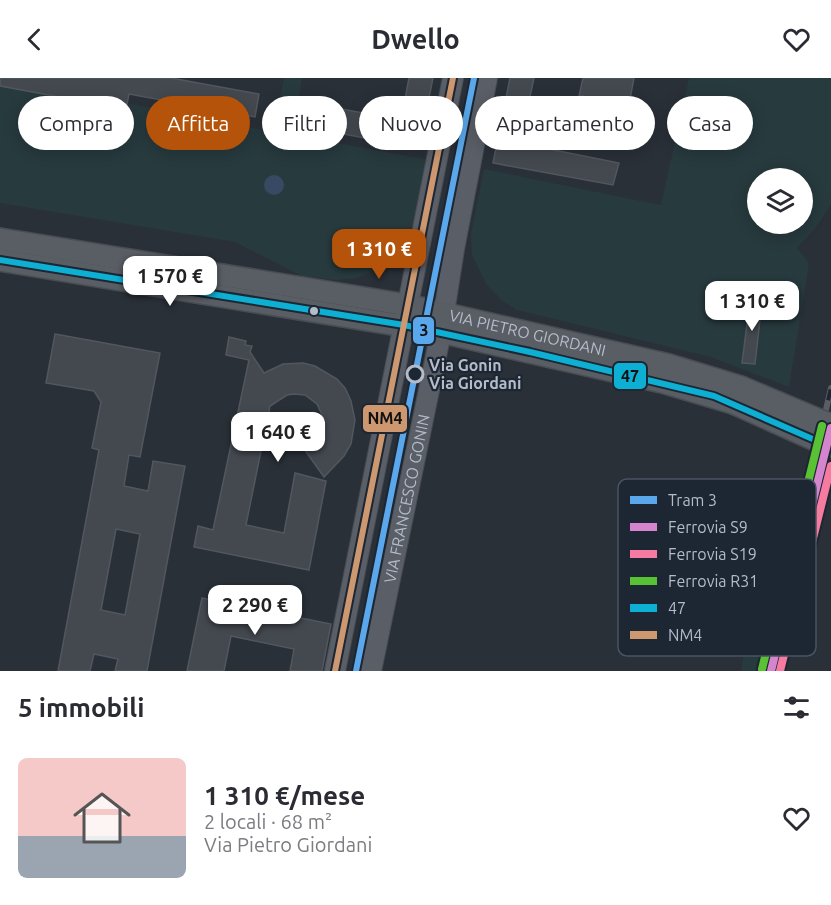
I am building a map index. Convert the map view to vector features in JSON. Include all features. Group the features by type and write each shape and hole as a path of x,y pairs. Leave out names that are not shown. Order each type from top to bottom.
{"main road":[{"name":"VIA PIETRO GIORDANI","path":"0,240 443,323 662,382 737,395 831,425"},
{"name":"VIA PIETRO GIORDANI","path":"0,260 405,315"},
{"name":"VIA PIETRO GIORDANI","path":"737,395 831,447"}],"street":[{"path":"335,671 453,78"},
{"name":"VIA FRANCESCO GONIN","path":"371,671 443,323 454,249 487,78"}],"green space":[{"path":"284,78 302,78 299,96 280,96"},
{"path":"689,78 831,78 831,204 813,230 813,168 747,168 747,234 810,234 797,248 809,263 789,387 711,357 517,310 503,301 486,284 472,255 471,234 484,169 661,205 673,150 753,150 753,96 685,96"},
{"path":"0,86 54,96 18,96 18,150 134,150 134,105 146,107 146,150 250,150 250,127 262,130 262,150 347,150 347,145 359,147 359,150 375,150 429,160 417,216 401,248 373,271 357,278 335,280 302,276 235,242 0,203"},
{"path":"743,656 763,656 760,671 741,671"}],"water":[{"path":"274,175 281,178 284,185 281,192 274,195 267,192 264,185 267,178"}],"building":[{"path":"0,78 171,78 259,94 255,117 250,116 250,96 146,97 129,94 129,96 54,96 0,86"},
{"path":"409,78 433,78 429,96 406,96"},
{"path":"510,78 534,78 530,96 506,96"},
{"path":"583,78 634,78 631,96 579,96"},
{"path":"347,110 359,112 359,137 347,135"},
{"path":"496,150 554,150 619,163 613,185 493,163"},
{"path":"763,294 755,364 742,363 749,308"},
{"path":"55,334 160,353 140,457 129,455 124,486 148,491 153,461 185,466 147,671 115,671 118,659 94,654 90,671 58,671 99,450 92,448 101,402 94,391 46,383","holes":["116,529 140,534 125,615 101,610"]},
{"path":"229,337 246,341 245,345 252,346 250,352 264,373 283,364 303,363 315,366 337,379 345,388 351,401 355,420 351,444 344,456 324,477 304,449 316,440 322,430 324,419 317,404 305,395 294,394 287,395 270,406 246,525 284,533 295,473 326,481 309,570 194,547 198,526 213,530 249,360 226,355"},
{"path":"202,598 331,624 322,671 290,671 294,649 231,636 224,671 187,671"}],"railway":[{"path":"811,479 831,388"}],"tram line":[{"name":"3","path":"356,671 474,78"}],"rail line":[{"name":"R31","path":"809,479 822,426"},
{"name":"S9","path":"816,489 831,428"},
{"name":"S19","path":"816,526 831,466"},
{"name":"R31","path":"762,669 765,656"},
{"name":"S9","path":"771,671 775,656"},
{"name":"S19","path":"780,671 784,656"}],"transit line":[{"name":"NM4","path":"335,671 453,78"},
{"name":"47","path":"0,260 404,325 530,352 714,396 831,447"}],"place":[{"name":"Via Gonin Via Giordani","path":"415,374"}]}
